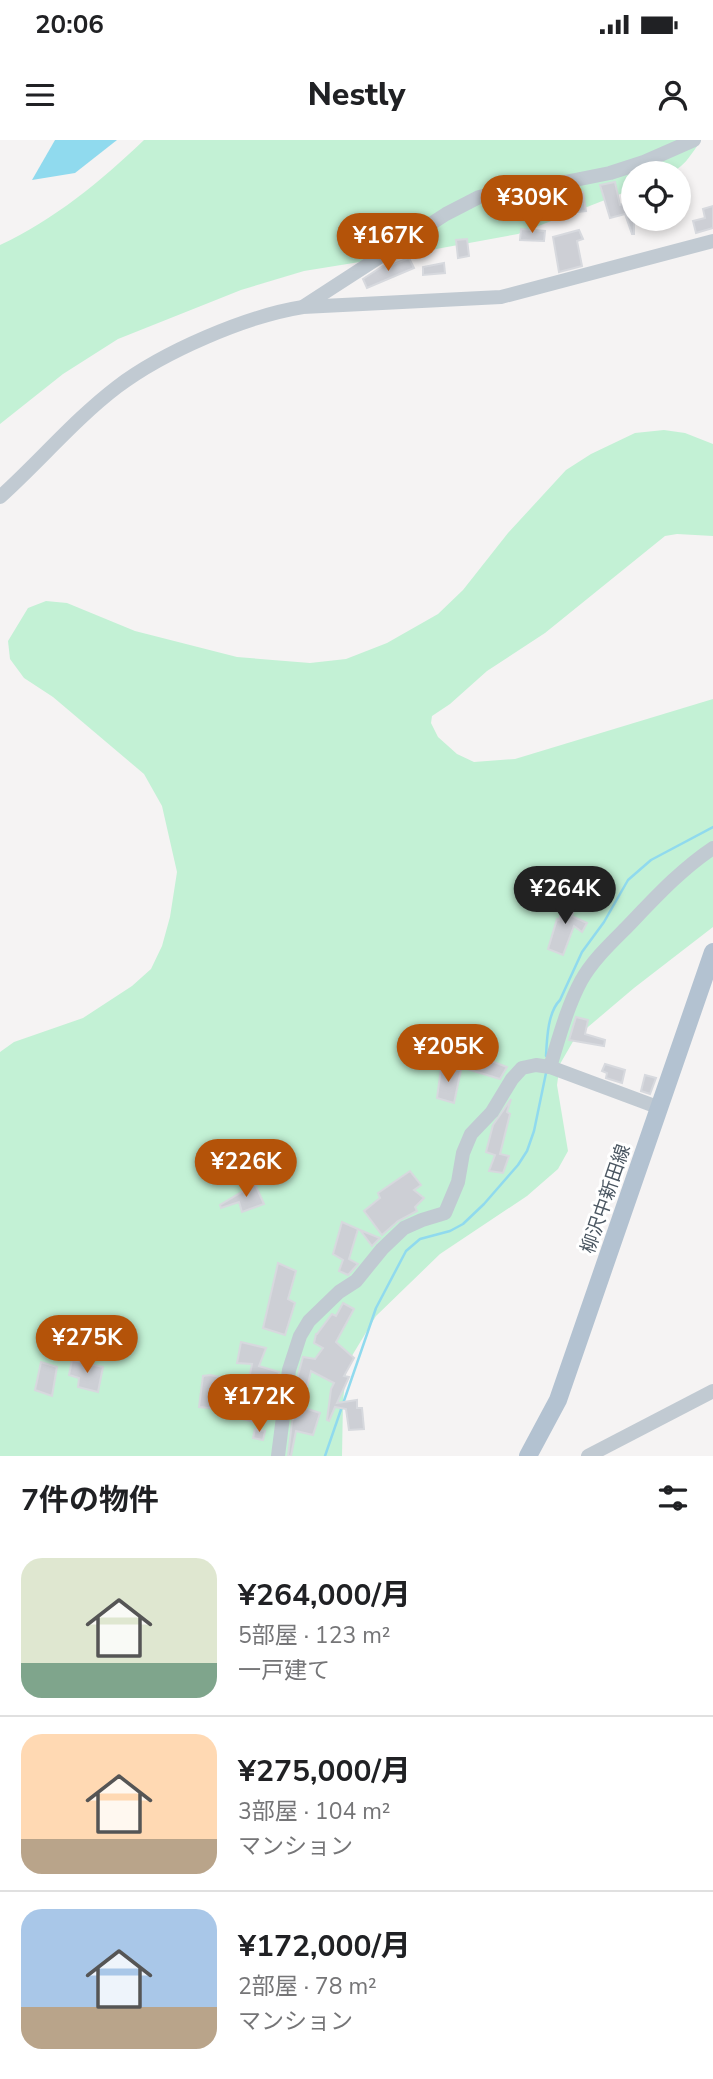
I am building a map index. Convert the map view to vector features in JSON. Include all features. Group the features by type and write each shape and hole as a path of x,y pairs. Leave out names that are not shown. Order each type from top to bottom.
{"main road":[{"name":"柳沢中新田線","path":"528,1456 558,1400 713,952"}],"street":[{"path":"303,307 446,214 479,197 610,173 644,162 694,140"},
{"path":"0,498 116,388 148,366 243,323 274,312 303,307 501,297 713,241"},
{"path":"550,1067 571,1003 591,966 642,911 695,860 713,848"},
{"path":"278,1456 289,1370 300,1336 309,1321 339,1292 356,1281 382,1249 404,1228 445,1213 458,1182 463,1153 471,1134 492,1112 518,1070 528,1065 550,1067 660,1108"},
{"path":"588,1456 713,1391"}],"green space":[{"path":"144,140 701,140 686,161 621,161 621,194 518,234 304,271 241,290 118,339 63,374 0,424 0,245 39,224 111,170"},
{"path":"664,430 685,433 713,444 713,536 665,536 545,633 487,671 450,704 432,716 431,723 438,737 457,754 474,762 515,759 713,699 713,927 575,1038 560,1064 557,1085 568,1151 558,1169 527,1196 440,1254 376,1316 347,1364 342,1456 0,1456 0,1052 14,1042 83,1018 132,986 151,969 162,946 170,917 177,872 162,806 144,774 53,697 24,678 10,659 8,641 28,608 46,601 67,603 135,631 237,657 310,663 346,659 387,643 438,614 463,590 508,533 566,470 591,454 635,433"}],"water":[{"path":"55,140 117,140 75,173 32,180"}],"building":[{"path":"615,182 621,215 610,218 600,185"},
{"path":"583,192 586,211 557,214 553,196"},
{"path":"713,206 713,228 696,233 693,221 705,218 703,209"},
{"path":"521,229 545,231 544,241 520,240"},
{"path":"579,230 583,239 577,241 582,266 559,272 553,237"},
{"path":"467,239 469,256 458,258 456,240"},
{"path":"409,258 414,268 367,288 363,279 386,264 388,266"},
{"path":"444,263 445,273 423,275 423,267"},
{"path":"601,881 615,888 610,901 593,895"},
{"path":"566,895 578,897 572,916 587,923 582,932 574,926 563,955 548,949"},
{"path":"576,1017 588,1020 585,1034 605,1040 604,1046 569,1040"},
{"path":"468,1052 507,1067 500,1079 464,1068"},
{"path":"605,1064 625,1070 622,1083 606,1078 607,1073 602,1071"},
{"path":"441,1068 461,1070 454,1103 437,1098"},
{"path":"645,1075 656,1078 650,1094 641,1091"},
{"path":"511,1099 500,1154 509,1156 503,1173 489,1171 495,1155 486,1152 493,1125"},
{"path":"410,1171 421,1185 414,1190 424,1198 415,1207 417,1211 398,1221 382,1235 364,1211 380,1198 378,1193"},
{"path":"255,1184 264,1204 242,1212 239,1202 221,1208 220,1205"},
{"path":"342,1222 358,1229 349,1259 358,1264 348,1275 339,1271 343,1260 333,1254"},
{"path":"360,1230 380,1238 372,1246"},
{"path":"278,1263 296,1271 288,1299 295,1303 285,1335 263,1328"},
{"path":"343,1303 354,1309 336,1342 354,1358 344,1376 349,1377 337,1403 357,1400 357,1408 362,1408 364,1429 349,1430 346,1409 335,1407 329,1421 327,1420 334,1383 311,1371 305,1397 295,1396 303,1357 315,1359 323,1348 314,1343 316,1334 332,1314 336,1316"},
{"path":"241,1342 266,1348 259,1366 279,1372 277,1388 271,1387 260,1423 220,1414 221,1409 199,1407 203,1376 210,1375 231,1379 226,1400 244,1404 252,1364 237,1363"},
{"path":"72,1360 103,1367 98,1392 78,1387 79,1378 69,1375"},
{"path":"41,1362 57,1367 52,1396 35,1390"},
{"path":"298,1406 320,1413 313,1435 296,1431 291,1456 288,1456 292,1422"},
{"path":"255,1429 265,1431 263,1440 253,1438"}],"waterway":[{"path":"546,1056 553,1011 582,952 604,922 628,880 651,860 713,827"},
{"path":"325,1456 376,1308 406,1251 420,1239 450,1231 463,1224 518,1165 527,1151 534,1131 546,1073"}]}
